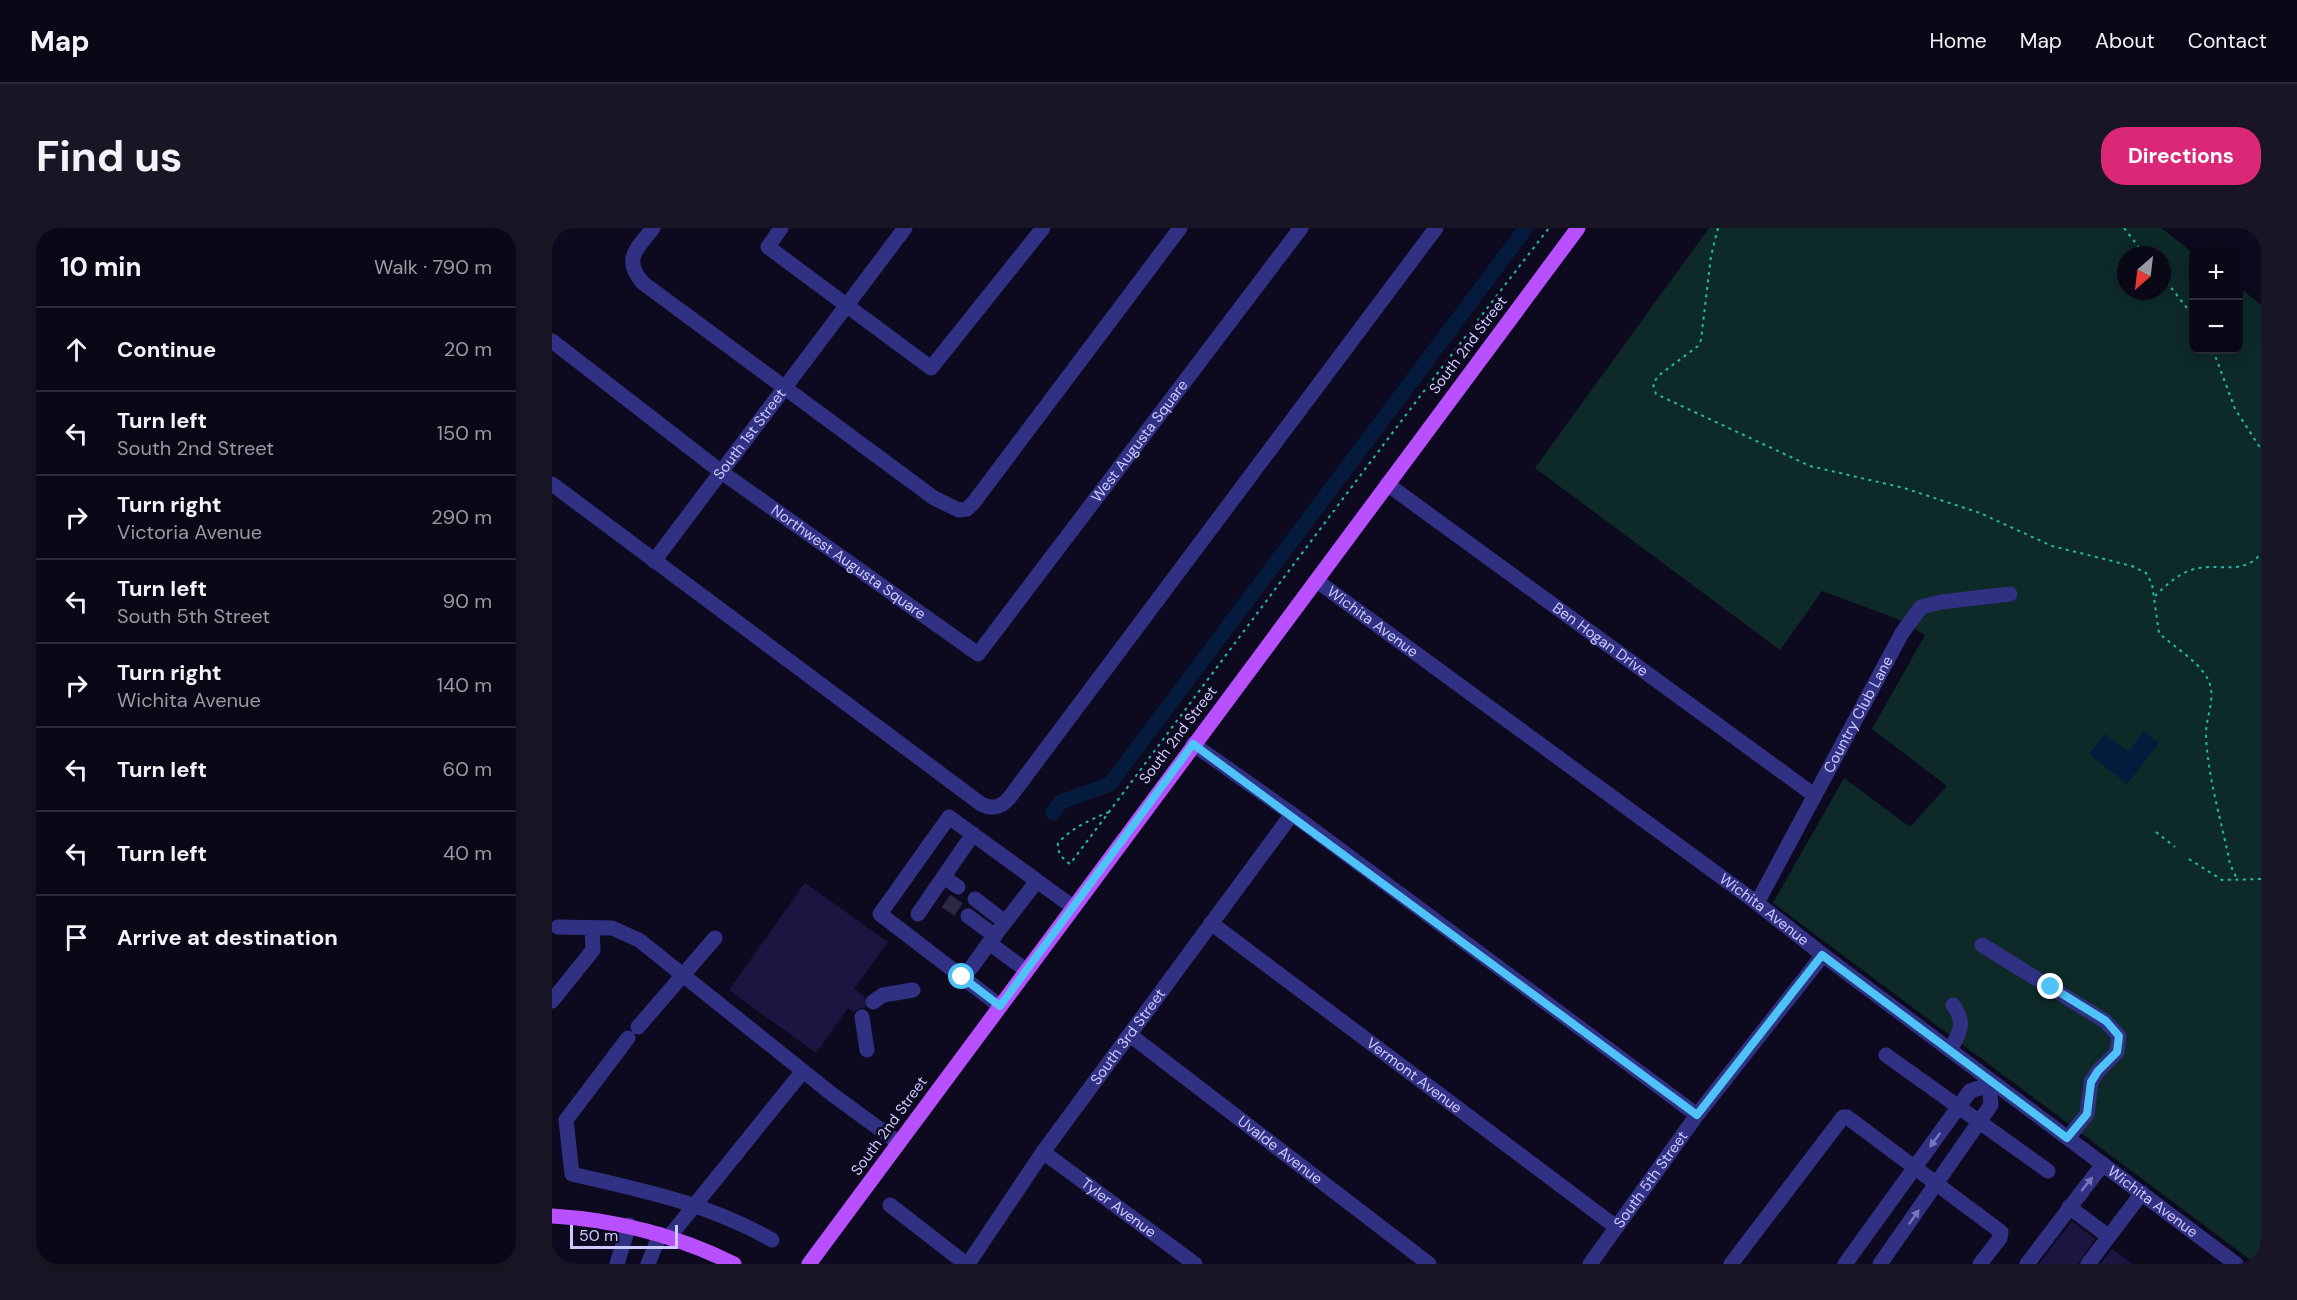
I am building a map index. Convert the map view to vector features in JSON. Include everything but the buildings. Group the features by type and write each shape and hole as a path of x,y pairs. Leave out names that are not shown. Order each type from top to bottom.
{"main road":[{"name":"South 2nd Street","path":"809,1264 1578,228"},
{"path":"552,1216 629,1226 665,1235 694,1244 735,1264"}],"street":[{"path":"653,228 633,256 632,268 636,275 783,388 934,498 954,508 967,509 1180,228"},
{"path":"781,228 768,247 931,368 1043,228"},
{"name":"South 1st Street","path":"654,561 905,228"},
{"name":"West Augusta Square","path":"978,654 1301,228"},
{"path":"552,484 981,804 987,807 1000,806 1010,796 1436,228"},
{"name":"Northwest Augusta Square","path":"552,341 720,471 978,654"},
{"name":"Ben Hogan Drive","path":"1387,484 1814,795"},
{"name":"Wichita Avenue","path":"1317,581 1757,903 1822,955 2236,1264"},
{"name":"Country Club Lane","path":"1757,903 1902,633 1921,607 1941,602 2010,594"},
{"path":"1193,744 1292,814 1697,1115"},
{"name":"South 3rd Street","path":"967,1264 1043,1152 1292,814"},
{"path":"1000,1006 880,914 950,818 1073,907"},
{"path":"918,914 940,896 944,877 973,834"},
{"path":"944,877 957,886"},
{"path":"971,968 1037,880"},
{"path":"975,899 1005,922"},
{"path":"968,916 1026,970"},
{"name":"Vermont Avenue","path":"1211,923 1616,1227"},
{"path":"554,928 612,928 639,940 803,1071 898,1143"},
{"path":"552,1001 593,950 592,928"},
{"path":"715,938 633,1032 566,1120 572,1173 696,1204 736,1220 772,1240"},
{"path":"1982,945 2106,1021 2119,1036 2117,1052 2098,1071 2091,1082 2087,1114 2067,1138"},
{"name":"South 5th Street","path":"1590,1264 1697,1115 1822,955"},
{"path":"873,1002 883,995 913,990"},
{"path":"1950,1050 1962,1029 1959,1013 1953,1005"},
{"path":"862,1017 867,1050"},
{"name":"Uvalde Avenue","path":"1130,1035 1429,1264"},
{"path":"1886,1054 2048,1171"},
{"path":"648,1264 665,1235 696,1204 803,1071"},
{"path":"1845,1264 1971,1091 1989,1085 1991,1105 1880,1264"},
{"path":"1731,1264 1843,1117 1915,1167 2001,1232 2000,1238 1980,1264"},
{"name":"Tyler Avenue","path":"1043,1152 1195,1264"},
{"path":"2027,1264 2068,1207 2103,1164"},
{"path":"2088,1264 2142,1193"},
{"path":"890,1205 967,1264"},
{"path":"2068,1207 2108,1236"},
{"path":"617,1264 629,1226"}],"path":[{"path":"1108,812 1073,829 1062,838 1057,850 1062,859 1070,864 1401,419 1549,228"},
{"path":"1718,228 1711,256 1701,340 1698,346 1658,376 1653,384 1656,394 1810,466 1904,488 1980,513 2052,546 2132,566 2145,573 2152,584 2155,596 2159,633 2205,674 2211,690 2212,707 2206,733 2208,755 2230,864 2237,879"},
{"path":"2124,228 2138,246"},
{"path":"2171,288 2189,312"},
{"path":"2214,354 2235,409 2261,449"},
{"path":"2155,596 2170,581 2186,572 2199,567 2245,566 2261,553"},
{"path":"2156,832 2175,847"},
{"path":"2188,858 2222,880 2261,879"}],"green space":[{"path":"1709,228 2161,228 2189,250 2189,354 2243,354 2243,290 2261,305 2261,1264 2256,1264 1773,903 1844,778 1910,827 1947,786 1872,729 1925,635 1895,618 1822,591 1780,650 1535,468"}],"water":[{"path":"2144,731 2159,743 2127,784 2089,754 2105,734 2128,752"}],"waterway":[{"path":"1053,813 1061,802 1110,784 1526,228"}],"tunnel":[{"path":"946,901 968,916"}],"route":[{"path":"962,977 1000,1006 1193,744 1292,814 1697,1115 1822,955 2067,1138 2087,1114 2091,1082 2098,1071 2117,1052 2120,1044 2119,1036 2106,1021 2051,987"}]}
